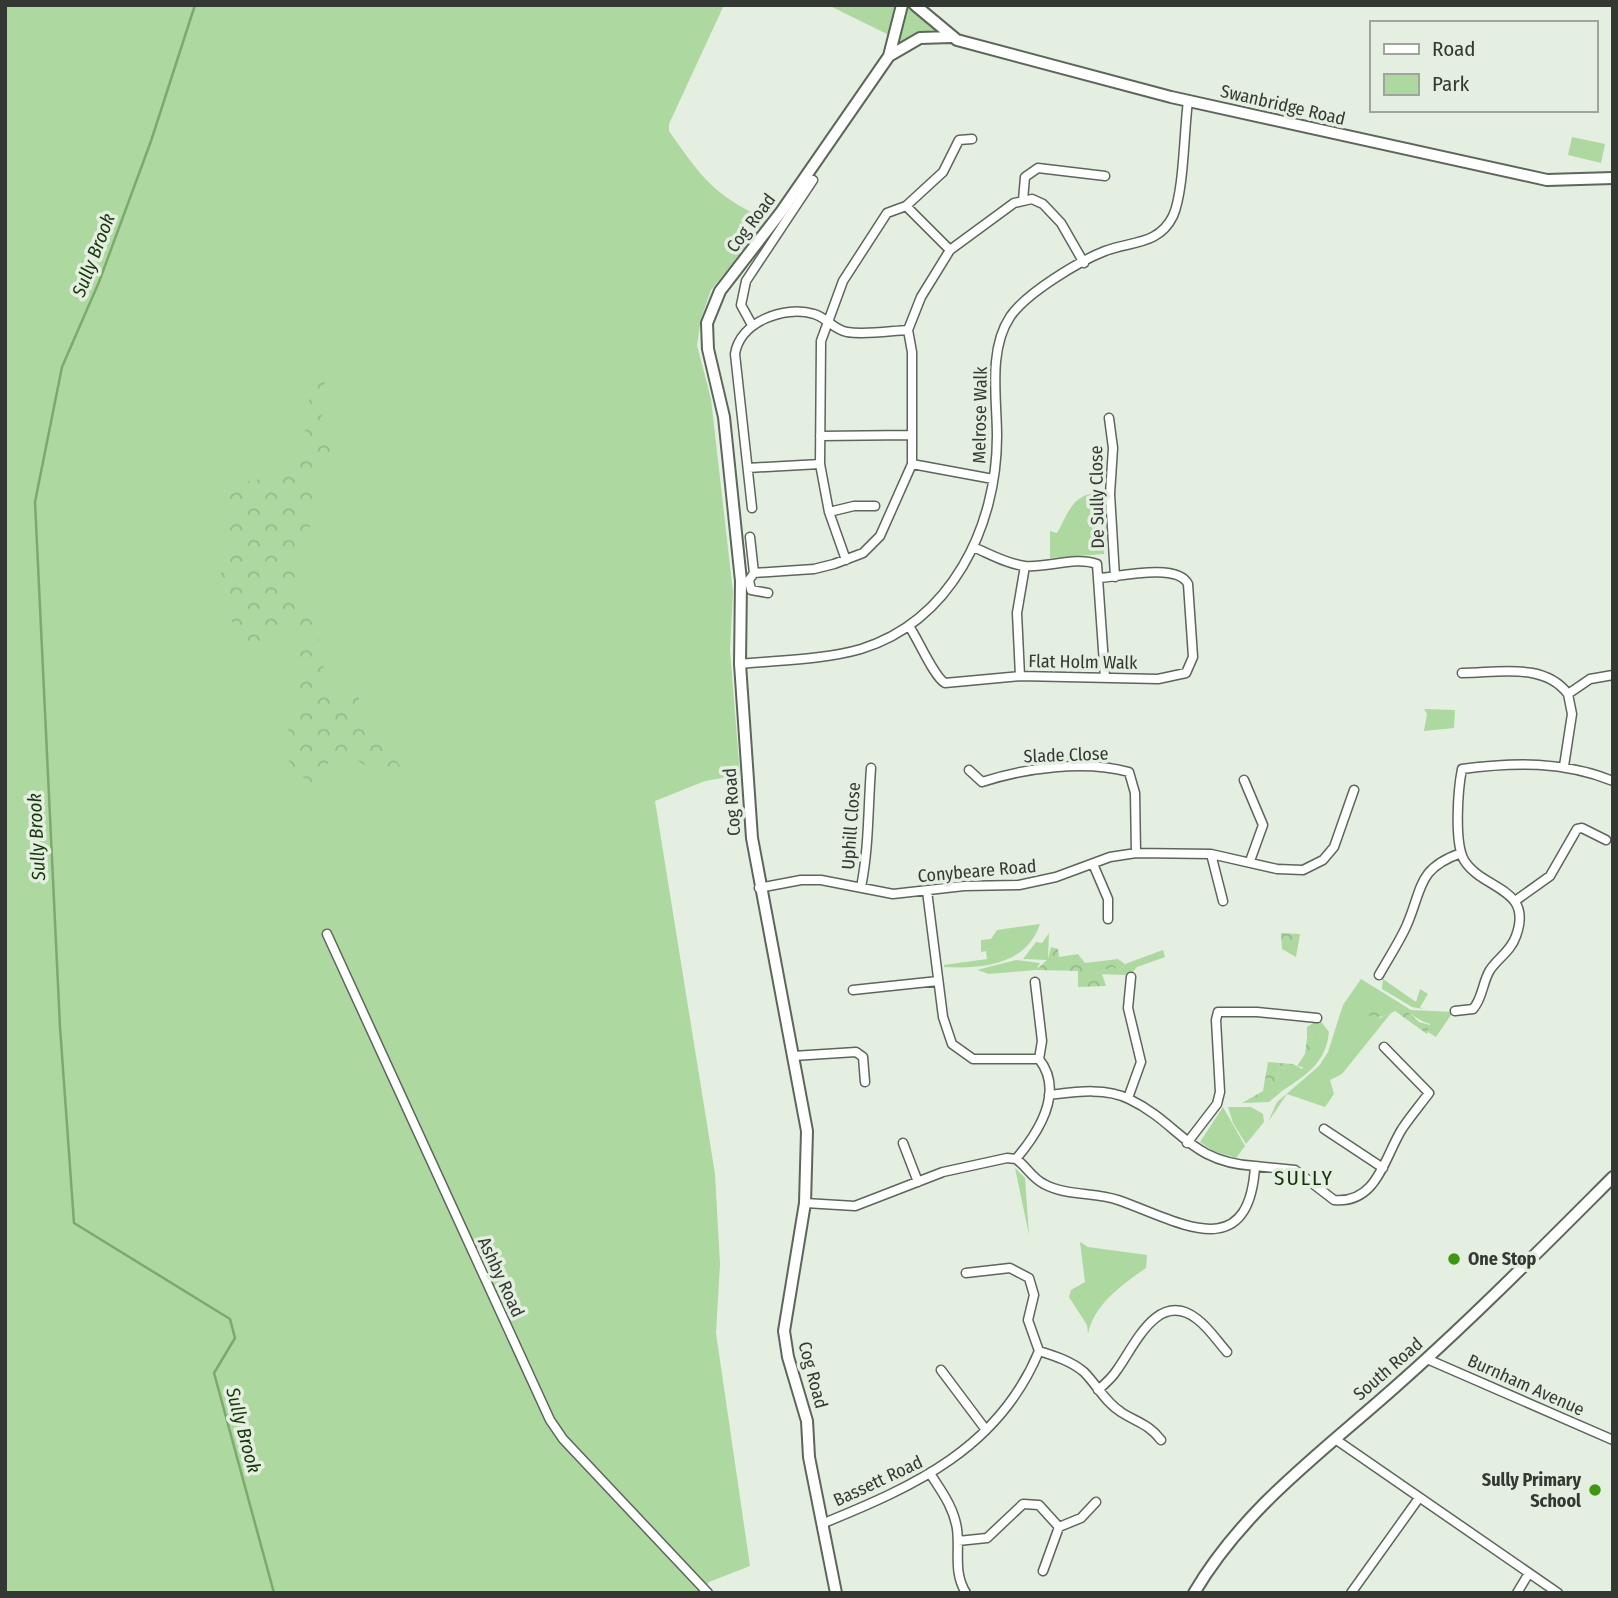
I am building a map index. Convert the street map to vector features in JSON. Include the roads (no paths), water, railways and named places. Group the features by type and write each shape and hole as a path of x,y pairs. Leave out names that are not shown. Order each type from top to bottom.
{"street":[{"name":"Cog Road","path":"836,1593 809,1457 807,1421 788,1357 784,1331 805,1203 807,1131 759,888 752,838 740,664 741,581 724,416 708,349 708,323 720,291 781,212 889,56 902,5"},
{"path":"915,5 951,37"},
{"name":"Cog Road","path":"889,56 920,38 951,37"},
{"name":"Swanbridge Road","path":"951,37 1188,101 1547,180 1613,178"},
{"name":"Melrose Walk","path":"740,664 844,653 886,639 909,626 947,590 974,547 993,480 997,444 997,356 1004,327 1023,302 1084,263 1105,251 1151,239 1169,222 1176,206 1188,101"},
{"path":"845,560 829,512 820,464 821,341 843,281 887,213 906,206 943,172 959,139 972,139"},
{"path":"1023,200 1025,177 1038,168 1105,177"},
{"path":"752,326 741,305 746,281 813,180"},
{"path":"754,573 814,569 845,560 863,553 880,536 912,464 912,352 908,330 921,297 950,250 980,225 1023,200 1043,204 1060,223 1084,263"},
{"path":"906,206 950,250"},
{"path":"752,508 735,355 737,342 752,326 777,315 810,313 847,332 908,330"},
{"name":"De Sully Close","path":"1109,418 1113,447 1110,494 1115,577"},
{"path":"820,436 911,435"},
{"path":"748,468 820,464"},
{"path":"912,464 993,480"},
{"path":"829,512 854,506 875,506"},
{"path":"750,537 754,573 749,580 751,590 768,593"},
{"path":"974,547 1007,562 1026,566 1088,562 1097,564 1105,678"},
{"path":"1020,676 1017,613 1026,566"},
{"name":"Flat Holm Walk","path":"909,626 941,681 1020,676 1158,679 1179,677 1189,670 1193,657 1188,584 1182,575 1173,572 1115,577"},
{"path":"1100,578 1115,577"},
{"path":"1462,673 1542,673 1555,679 1568,694 1572,714 1564,766"},
{"path":"1568,694 1590,679 1613,674"},
{"path":"1455,1011 1473,1009 1480,1002 1488,972 1509,950 1518,930 1520,917 1515,901 1504,890 1470,868 1461,853 1459,785 1462,769 1494,765 1564,766 1613,781"},
{"name":"Slade Close","path":"969,770 982,782 1022,771 1100,767 1129,772 1135,793 1136,853"},
{"name":"Uphill Close","path":"861,887 867,857 871,768"},
{"path":"1244,780 1263,825 1250,861"},
{"name":"Conybeare Road","path":"759,888 801,880 861,887 892,894 974,885 1019,885 1056,877 1110,857 1136,853 1211,855 1294,871 1323,860 1341,833 1354,790"},
{"path":"1515,901 1550,876 1577,829 1582,828 1606,840"},
{"path":"1379,975 1406,926 1421,881 1441,860 1461,853"},
{"path":"1211,855 1223,901"},
{"path":"1093,864 1108,899 1108,919"},
{"path":"927,891 945,1032 952,1044 963,1054 987,1061 1020,1057 1039,1059 1044,1065 1049,1094 1047,1109 1036,1136 1016,1160"},
{"name":"Ashby Road","path":"327,934 550,1420 563,1439 708,1593"},
{"path":"1128,1098 1141,1062 1128,1008 1131,977"},
{"path":"853,990 938,981"},
{"path":"1035,982 1042,1041 1039,1059"},
{"path":"1187,1143 1217,1104 1220,1092 1216,1020 1218,1012 1317,1018"},
{"path":"1049,1094 1091,1092 1128,1098 1187,1143 1222,1162 1295,1170 1309,1178 1324,1195 1343,1201 1365,1193 1382,1168 1402,1129 1429,1093 1384,1047"},
{"path":"793,1056 856,1052 863,1057 865,1082"},
{"path":"1324,1129 1382,1168"},
{"path":"903,1143 918,1182"},
{"path":"805,1203 855,1206 943,1172 1007,1158 1016,1160 1046,1186 1118,1200 1169,1221 1203,1230 1223,1227 1248,1205 1252,1198 1255,1166"},
{"name":"South Road","path":"1194,1593 1223,1548 1246,1520 1427,1359 1613,1177"},
{"path":"966,1273 1010,1268 1029,1278 1034,1295 1028,1320 1039,1351 1074,1366 1121,1412 1146,1423 1161,1440"},
{"path":"1098,1390 1115,1374 1145,1325 1169,1312 1185,1313 1197,1319 1227,1352"},
{"name":"Bassett Road","path":"824,1523 931,1475 986,1430 1021,1385 1039,1351"},
{"name":"Burnham Avenue","path":"1427,1359 1613,1440"},
{"path":"941,1370 986,1430"},
{"path":"1335,1439 1558,1593"},
{"path":"931,1475 951,1507 958,1541 956,1565 966,1593"},
{"path":"1351,1593 1419,1498"},
{"path":"1043,1571 1059,1527 1081,1518 1096,1503"},
{"path":"958,1541 987,1538 1023,1504 1040,1505 1059,1527"},
{"path":"1517,1593 1529,1573"}],"waterway":[{"name":"Sully Brook","path":"195,5 151,141 99,282 62,367 35,502 60,1027 74,1223 230,1319 235,1338 214,1373 274,1593"}],"place":[{"name":"One Stop","path":"1454,1259"},
{"name":"Sully Primary School","path":"1595,1490"}],"district":[{"name":"SULLY","path":"1304,1178"}]}
